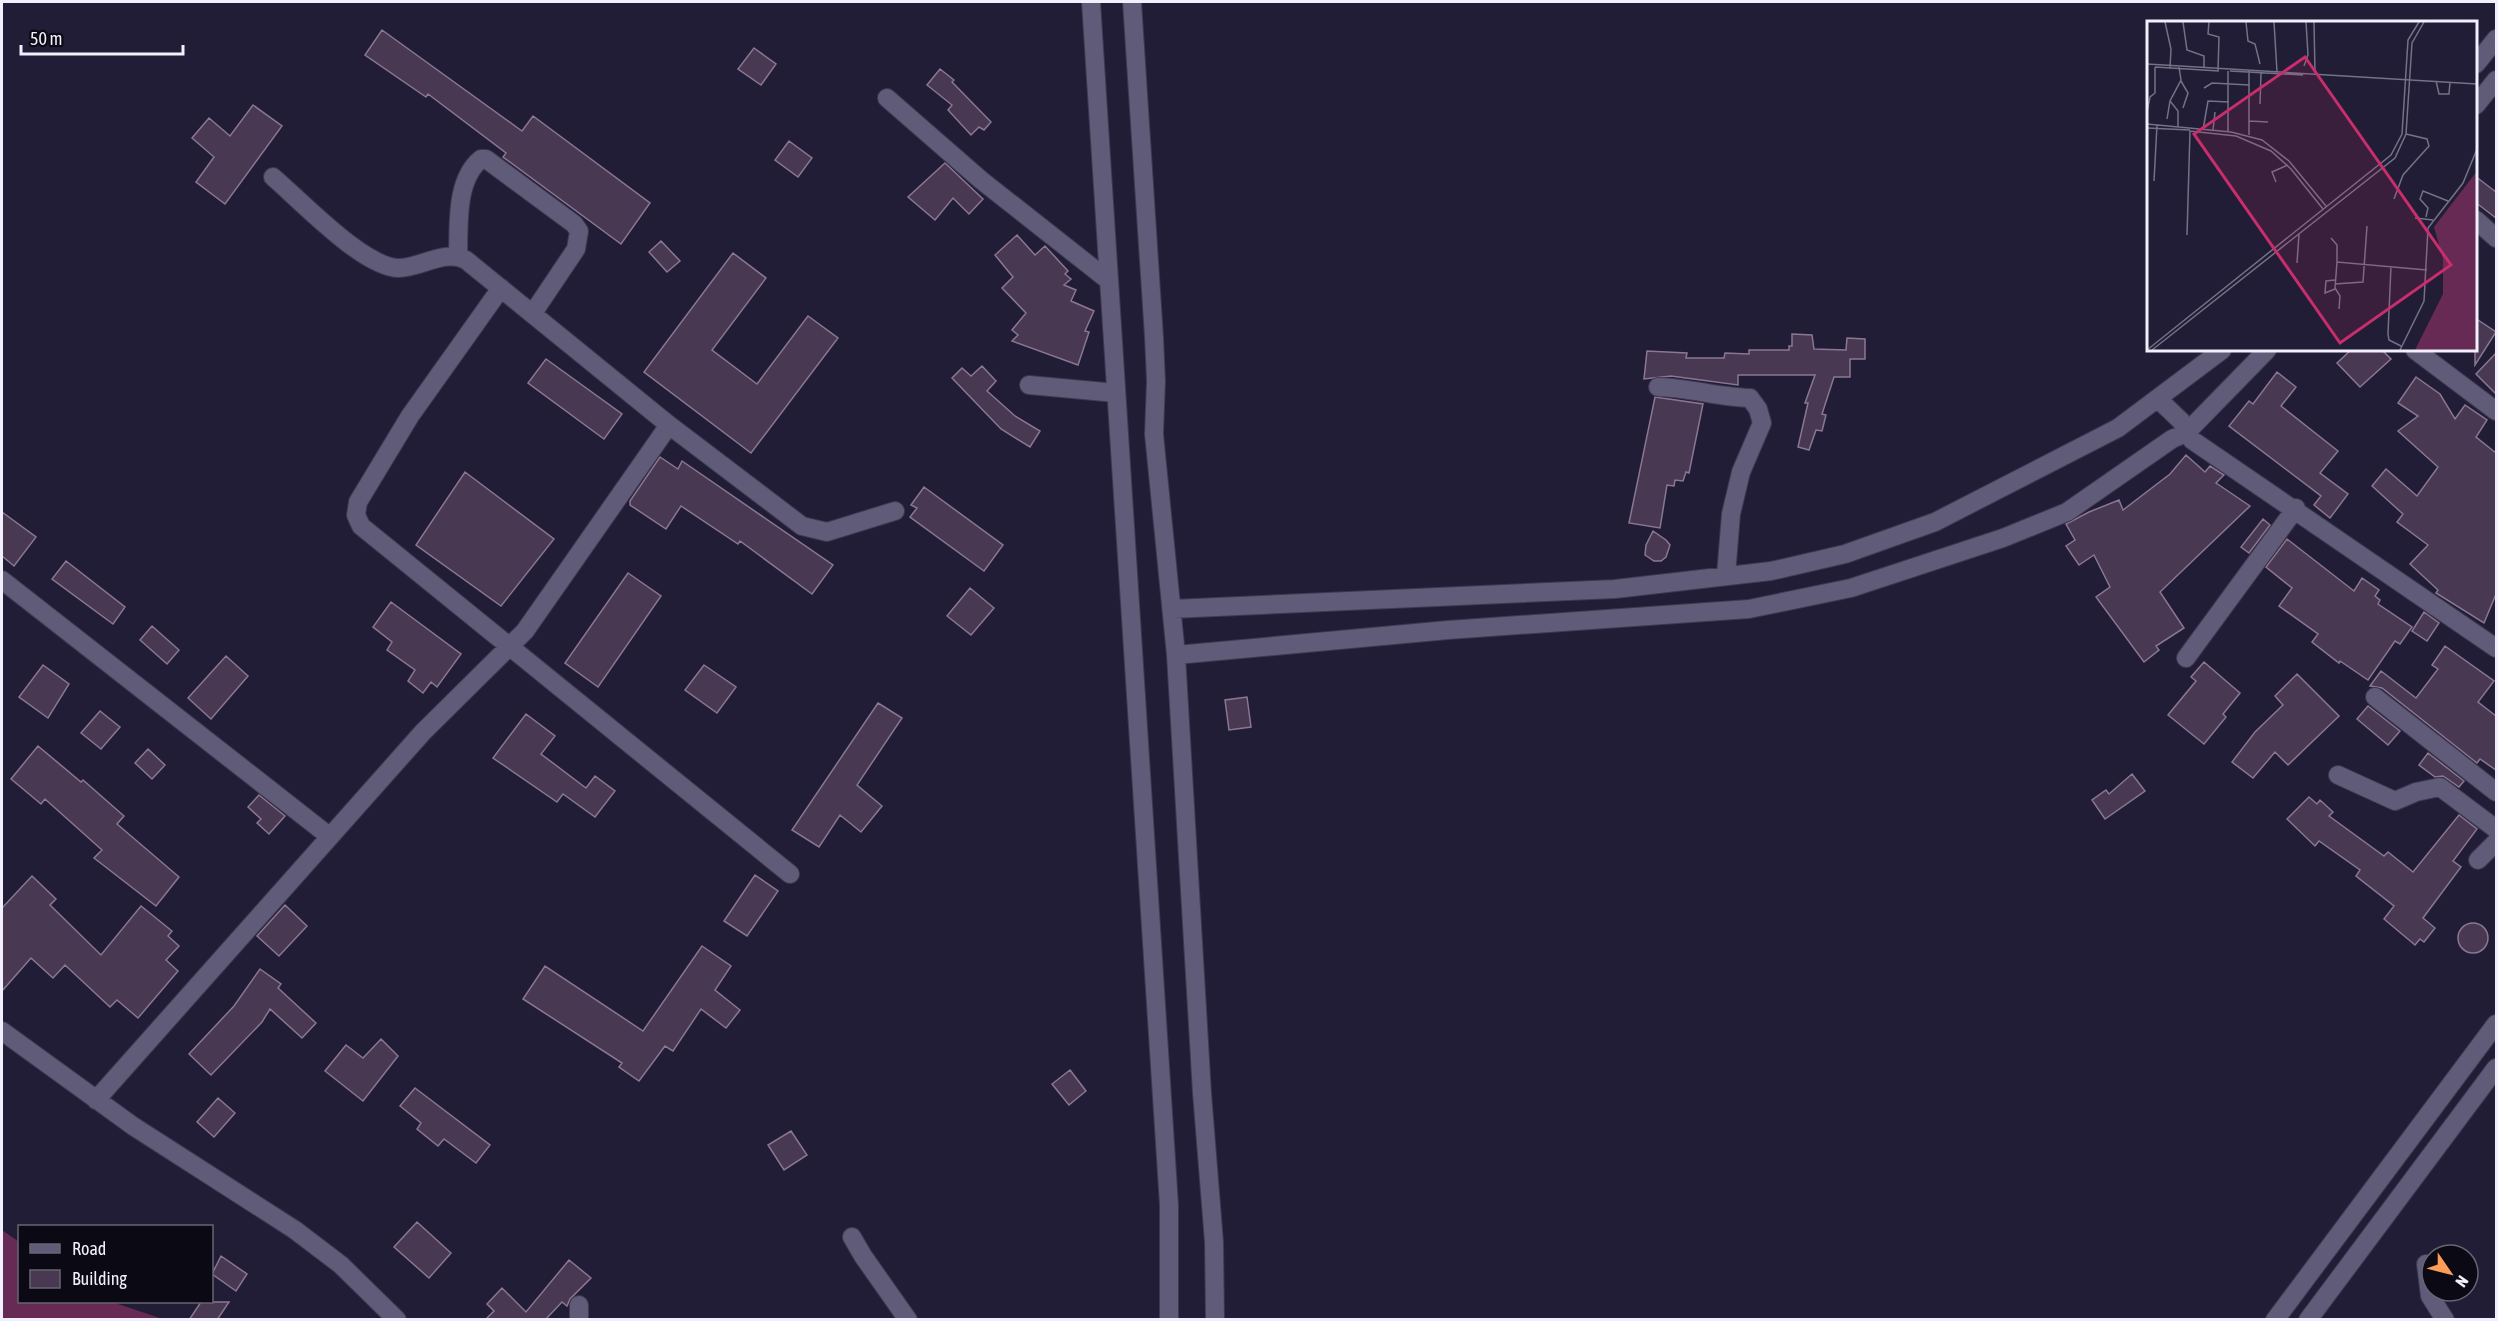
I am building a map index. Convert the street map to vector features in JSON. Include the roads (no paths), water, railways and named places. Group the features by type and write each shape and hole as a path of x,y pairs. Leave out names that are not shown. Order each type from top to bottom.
{"street":[{"path":"1091,2 1169,1205 1169,1320"},
{"path":"1132,2 1155,348 1154,434 1176,650 1202,1093 1214,1242 1215,1320"},
{"path":"2477,62 2496,39"},
{"path":"887,98 981,180 1108,280"},
{"path":"458,256 464,191 469,172 481,159 486,159 574,224 579,231 576,249 532,313"},
{"path":"273,177 350,244 377,264 402,268 458,256 501,288 669,425 802,526 827,532 895,511"},
{"path":"2477,222 2496,238"},
{"path":"501,288 410,416 358,502 356,515 361,526 790,874"},
{"path":"1172,612 1544,594 1673,584 1726,575 1771,571 1845,554 1935,522 2118,428 2161,402 2221,351"},
{"path":"1176,650 1749,609 1851,588 2003,538 2067,512 2172,439 2266,351"},
{"path":"2416,351 2496,411"},
{"path":"1029,385 1116,393"},
{"path":"1658,387 1701,390 1725,398 1750,398 1758,409 1762,423 1741,472 1731,514 1726,575"},
{"path":"2161,402 2192,440 2296,508 2401,584 2496,648"},
{"path":"96,1100 423,732 525,631 669,425"},
{"path":"2186,658 2296,508"},
{"path":"2,580 329,836"},
{"path":"2375,697 2496,792"},
{"path":"2338,775 2395,801 2416,792 2440,787 2496,829"},
{"path":"2478,860 2496,842"},
{"path":"2276,1320 2496,1024"},
{"path":"2,1031 96,1100 295,1230 341,1265 397,1320"},
{"path":"2313,1318 2496,1068"},
{"path":"852,1237 908,1320"},
{"path":"2434,1303 2445,1320"}]}
